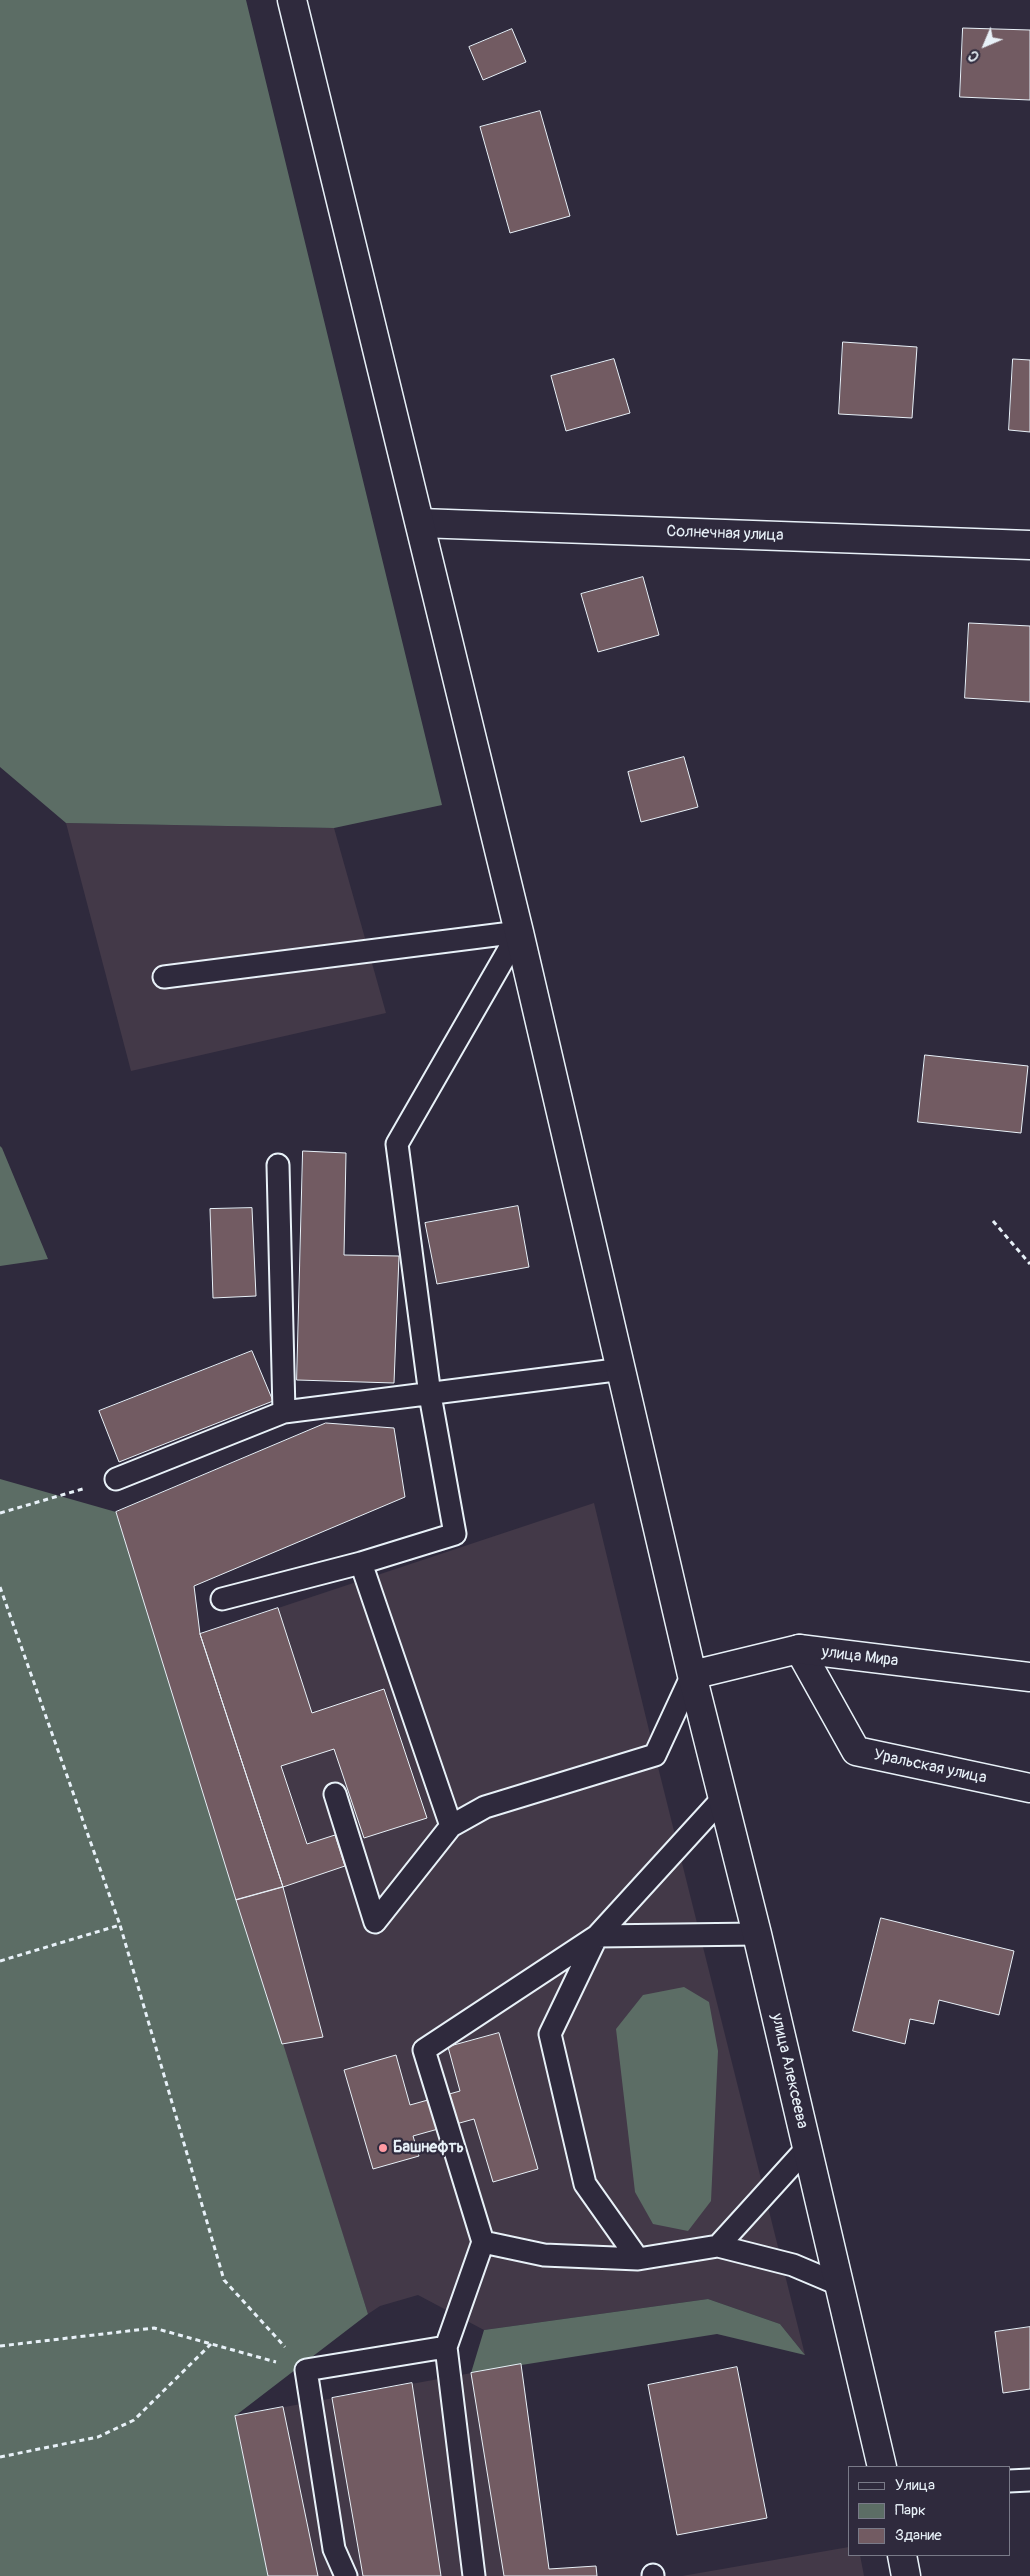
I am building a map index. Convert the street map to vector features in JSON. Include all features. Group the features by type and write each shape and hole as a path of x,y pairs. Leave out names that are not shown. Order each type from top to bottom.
{"main road":[{"name":"улица Алексеева","path":"292,0 520,932 623,1369 692,1675 757,1934 882,2466"},
{"name":"Солнечная улица","path":"420,523 1030,545"},
{"name":"улица Мира","path":"692,1675 799,1649 1030,1677"},
{"name":"Уральская улица","path":"799,1649 856,1751 1030,1788"},
{"path":"902,2556 906,2576"}],"lane":[{"path":"164,977 520,932"},
{"path":"222,1599 361,1563 455,1534 430,1395 398,1144 520,932"},
{"path":"278,1165 284,1412"},
{"path":"116,1479 284,1412 430,1395 623,1369"},
{"path":"361,1563 451,1826"},
{"path":"335,1794 375,1922 451,1826 485,1807 655,1755 692,1675"},
{"path":"474,2576 446,2347 483,2242 424,2050 597,1936 724,1798"},
{"path":"597,1936 757,1934"},
{"path":"597,1936 550,2034 585,2184 638,2259"},
{"path":"718,2246 807,2148"},
{"path":"483,2242 544,2255 638,2259 718,2246 793,2265 838,2284"},
{"path":"346,2576 334,2549 306,2370 446,2347"},
{"path":"1010,2481 1030,2480"}],"path":[{"path":"993,1222 1030,1264"},
{"path":"0,1513 116,1479"},
{"path":"0,1587 120,1925 224,2280 306,2370"},
{"path":"0,1961 120,1925"},
{"path":"0,2346 154,2328 306,2370"},
{"path":"0,2457 98,2437 134,2420 211,2344"}],"shaded area":[{"path":"66,823 334,828 386,1013 131,1071"},
{"path":"594,1503 805,2355 780,2324 708,2299 484,2330 418,2295 380,2306 368,2314 282,2044 323,2037 283,1887 200,1634"},
{"path":"521,2364 549,2569 596,2566 597,2576 268,2576 235,2416"},
{"path":"848,2547 848,2556 860,2556 864,2576 682,2576"}],"green space":[{"path":"0,0 246,0 442,805 334,828 66,823 0,767"},
{"path":"0,1146 2,1148 48,1259 0,1266"},
{"path":"0,1479 116,1512 368,2314 235,2416 268,2576 0,2576"},
{"path":"684,1987 709,2002 718,2051 711,2201 688,2231 653,2224 635,2192 616,2029 643,1995"},
{"path":"708,2299 780,2324 805,2355 717,2334 471,2373 484,2330"}],"building":[{"path":"963,28 1030,30 1030,100 960,97"},
{"path":"512,29 526,62 483,80 469,47"},
{"path":"540,111 570,216 510,233 480,127"},
{"path":"843,342 917,347 912,418 839,414"},
{"path":"614,359 630,413 566,431 551,376"},
{"path":"1013,359 1030,360 1030,432 1009,430"},
{"path":"643,577 659,635 598,652 581,594"},
{"path":"969,623 1030,626 1030,702 965,698"},
{"path":"684,757 698,807 641,822 628,772"},
{"path":"925,1055 1028,1066 1021,1133 918,1122"},
{"path":"303,1151 346,1153 344,1255 399,1256 394,1383 297,1380"},
{"path":"518,1206 529,1267 437,1284 425,1223"},
{"path":"252,1208 256,1296 213,1298 210,1209"},
{"path":"252,1351 273,1401 119,1462 99,1411"},
{"path":"326,1423 394,1428 405,1497 194,1586 200,1634 283,1887 236,1900 116,1512"},
{"path":"278,1608 312,1713 384,1689 427,1818 364,1838 334,1749 281,1766 307,1844 335,1835 345,1866 283,1887 200,1634"},
{"path":"283,1887 323,2037 282,2044 236,1900"},
{"path":"881,1918 1014,1951 999,2015 939,2000 934,2024 910,2019 905,2044 853,2031"},
{"path":"499,2033 538,2169 493,2182 474,2119 413,2136 419,2156 373,2169 344,2070 396,2055 410,2105 460,2091 448,2047"},
{"path":"1030,2327 1030,2389 1003,2393 995,2332"},
{"path":"521,2364 549,2569 596,2566 597,2576 504,2576 471,2373"},
{"path":"737,2367 767,2518 677,2535 648,2385"},
{"path":"412,2383 441,2576 363,2576 332,2398"},
{"path":"283,2407 318,2576 268,2576 235,2416"}],"place":[{"name":"Башнефть","path":"383,2148"}]}
